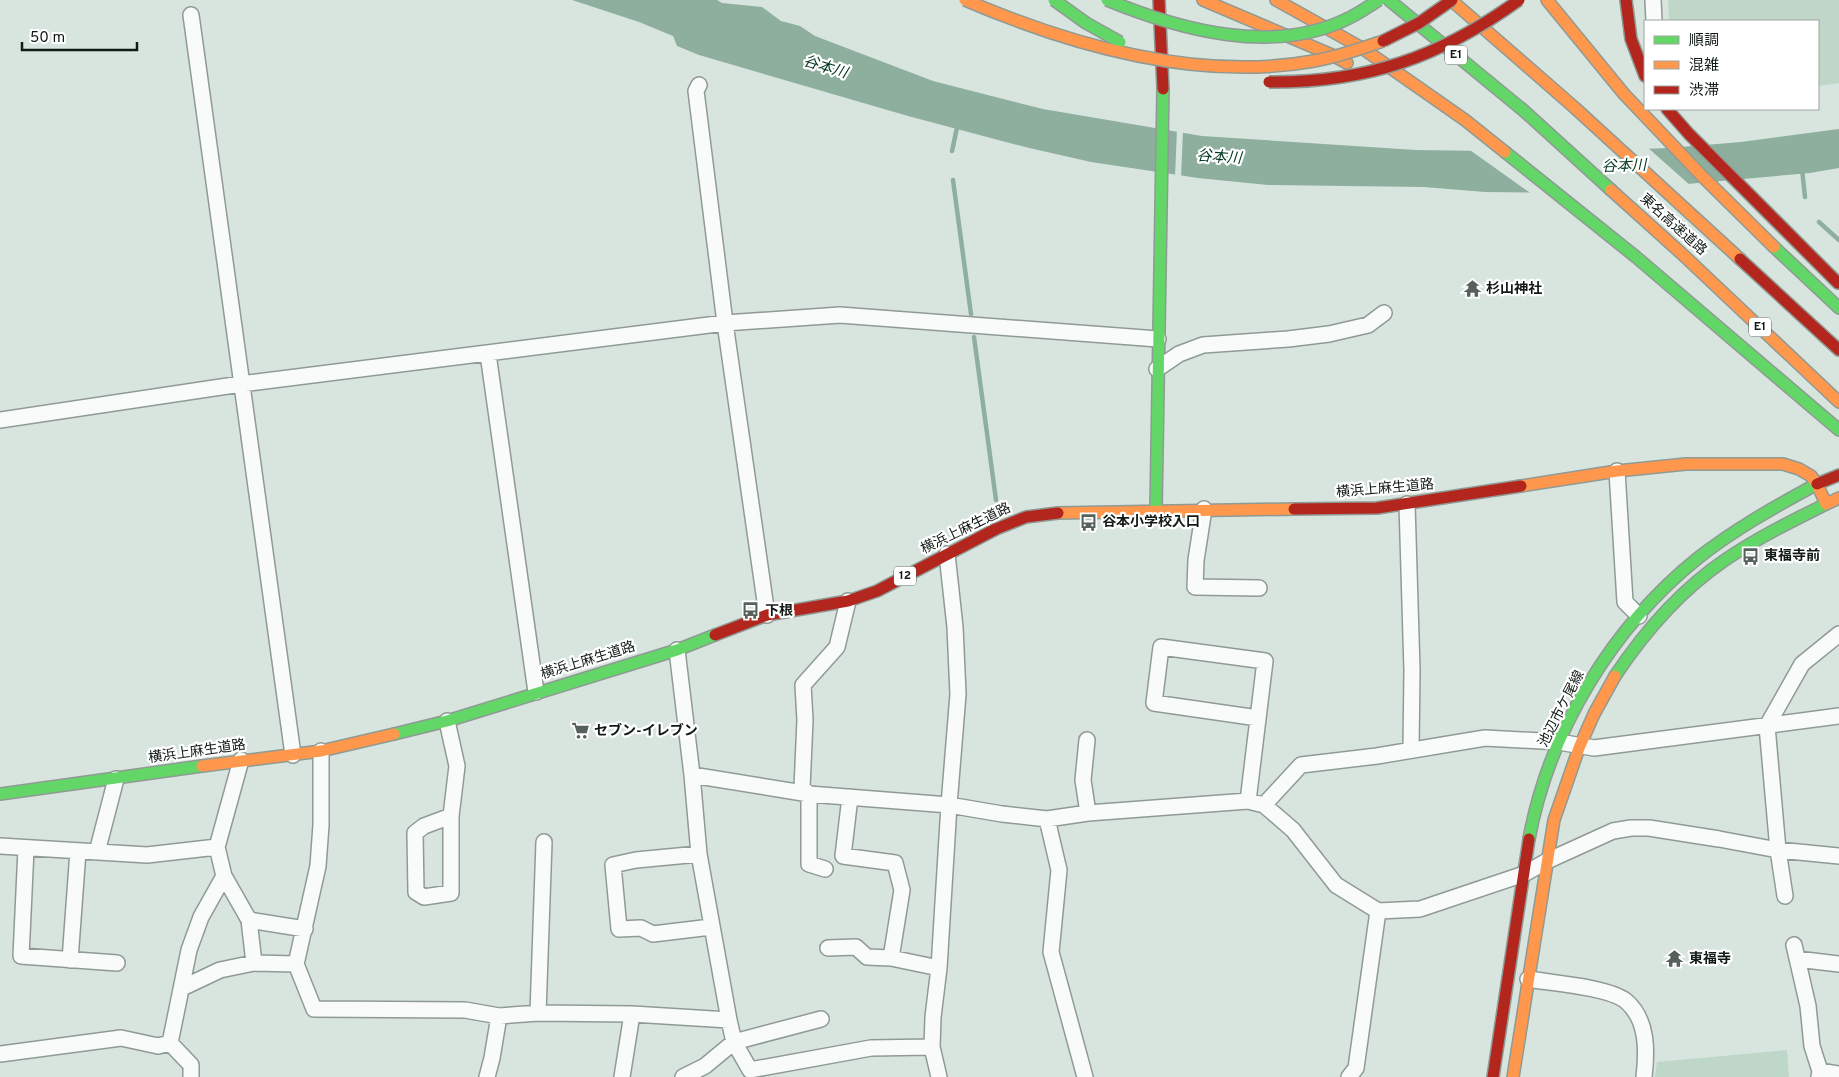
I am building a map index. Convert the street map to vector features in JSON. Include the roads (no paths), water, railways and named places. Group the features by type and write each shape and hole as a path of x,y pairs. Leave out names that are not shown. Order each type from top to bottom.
{"main road":[{"path":"965,0 1010,20 1069,40 1126,53 1199,65 1263,67 1300,64 1347,54 1401,32 1437,12 1452,0"},
{"path":"1054,0 1086,23 1137,50 1198,72 1234,79"},
{"path":"1107,0 1145,16 1187,28 1226,34 1270,36 1307,31 1341,22 1370,8 1379,0"},
{"path":"1156,510 1157,369 1164,103 1159,0"},
{"path":"1203,0 1332,55 1375,79"},
{"path":"1276,0 1362,48 1465,120 1636,257 1839,430"},
{"name":"東名高速道路","path":"1389,0 1523,110 1681,253 1839,402"},
{"name":"東名高速道路","path":"1452,0 1575,108 1839,350"},
{"path":"1254,81 1285,84 1316,82 1391,66 1435,50 1467,35 1503,13 1519,0"},
{"path":"1547,0 1623,92 1700,175 1839,308"},
{"path":"1626,0 1632,41 1644,73"},
{"path":"1663,111 1747,191 1839,284"},
{"path":"1443,118 1515,160"},
{"name":"横浜上麻生道路","path":"0,794 241,760 321,751 447,721 677,650 767,615 848,601 877,591 996,529 1026,518 1070,512 1377,508 1617,471 1686,464 1783,464 1799,469 1811,476 1817,484 1826,504"},
{"path":"1817,484 1839,475"},
{"name":"池辺市ケ尾線","path":"1493,1077 1536,808 1559,742 1586,691 1608,655 1639,616 1695,561 1728,536 1758,517 1817,484"},
{"path":"1513,1077 1554,820 1564,784 1578,746 1600,700 1616,672 1655,624 1686,591 1741,549 1839,498"}],"street":[{"path":"1653,0 1654,20"},
{"path":"191,15 293,755"},
{"path":"698,85 696,91 724,323 767,615"},
{"path":"1157,369 1179,354 1203,345 1329,334 1368,325 1384,313"},
{"path":"0,420 241,384 724,323 840,315 1158,339"},
{"path":"488,354 536,692"},
{"path":"1617,471 1625,602 1639,616"},
{"path":"1407,504 1412,670 1411,749"},
{"path":"1204,509 1196,560 1195,587 1243,595 1259,588"},
{"path":"939,1077 932,1047 958,694 955,627 947,554"},
{"path":"825,869 809,864 809,794 802,788 805,720 803,685 837,647 848,601"},
{"path":"1785,896 1778,850 1767,726 1802,664 1839,634"},
{"path":"1248,801 1266,661 1160,646 1154,703 1258,718"},
{"path":"677,650 692,775 699,854 711,927 728,1020 734,1042 750,1070 871,1048 932,1047"},
{"path":"1264,805 1301,765 1377,756 1485,738 1559,742 1594,748 1839,716"},
{"path":"447,721 458,766 451,816 451,893 424,897 416,892 415,832 424,826 451,816"},
{"path":"1087,740 1083,780 1088,813"},
{"path":"321,751 318,866 296,964 314,1009 465,1010 499,1016 538,1013 632,1014 728,1020"},
{"path":"241,760 216,847 224,876 249,920 254,963"},
{"path":"692,775 809,794 949,804 1002,814 1047,819 1088,813 1248,801 1264,805 1293,830 1336,885 1378,911 1420,909 1524,874 1547,861 1613,831 1631,828 1649,828 1778,850 1839,856"},
{"path":"97,852 116,779"},
{"path":"850,797 843,856 895,863 902,890 891,958"},
{"path":"1047,819 1060,870 1051,952 1085,1077"},
{"path":"538,1013 544,842"},
{"path":"0,846 147,855 216,847"},
{"path":"26,849 21,956 117,963"},
{"path":"70,960 78,851"},
{"path":"699,854 636,860 613,865 619,929 641,928 652,934 711,927"},
{"path":"170,1043 189,950 200,917 224,876"},
{"path":"1349,1077 1356,1068 1378,911"},
{"path":"249,920 305,929"},
{"path":"828,948 856,947 868,957 891,958 939,968"},
{"path":"1839,964 1795,952 1808,1006 1812,1046 1819,1074 1839,1074"},
{"path":"182,988 220,970 254,963 296,964"},
{"path":"1528,979 1584,987 1606,992 1626,1001 1640,1018 1645,1039 1646,1062 1644,1077"},
{"path":"622,1077 632,1014"},
{"path":"486,1077 492,1058 499,1016"},
{"path":"683,1077 705,1066 734,1042 821,1019"},
{"path":"0,1054 120,1038 158,1046 170,1043"},
{"path":"170,1043 192,1065 191,1077"}],"water":[{"name":"谷本川","path":"572,0 717,0 722,3 762,7 781,21 800,26 815,36 933,81 1043,109 1202,136 1416,150 1560,152 1669,148 1741,142 1839,129 1839,168 1810,173 1586,193 1485,192 1424,187 1268,185 1198,178 1091,162 1025,147 908,116 699,55 677,46 673,36 639,22"}],"waterway":[{"path":"952,151 958,123"},
{"path":"1802,169 1805,197"},
{"path":"953,180 971,314"},
{"path":"1819,222 1839,240"},
{"path":"974,337 996,500"}],"place":[{"name":"杉山神社","path":"1472,289"},
{"name":"谷本小学校入口","path":"1088,522"},
{"name":"東福寺前","path":"1750,556"},
{"name":"下根","path":"751,611"},
{"name":"セブン-イレブン","path":"580,731"},
{"name":"東福寺","path":"1675,959"}]}
